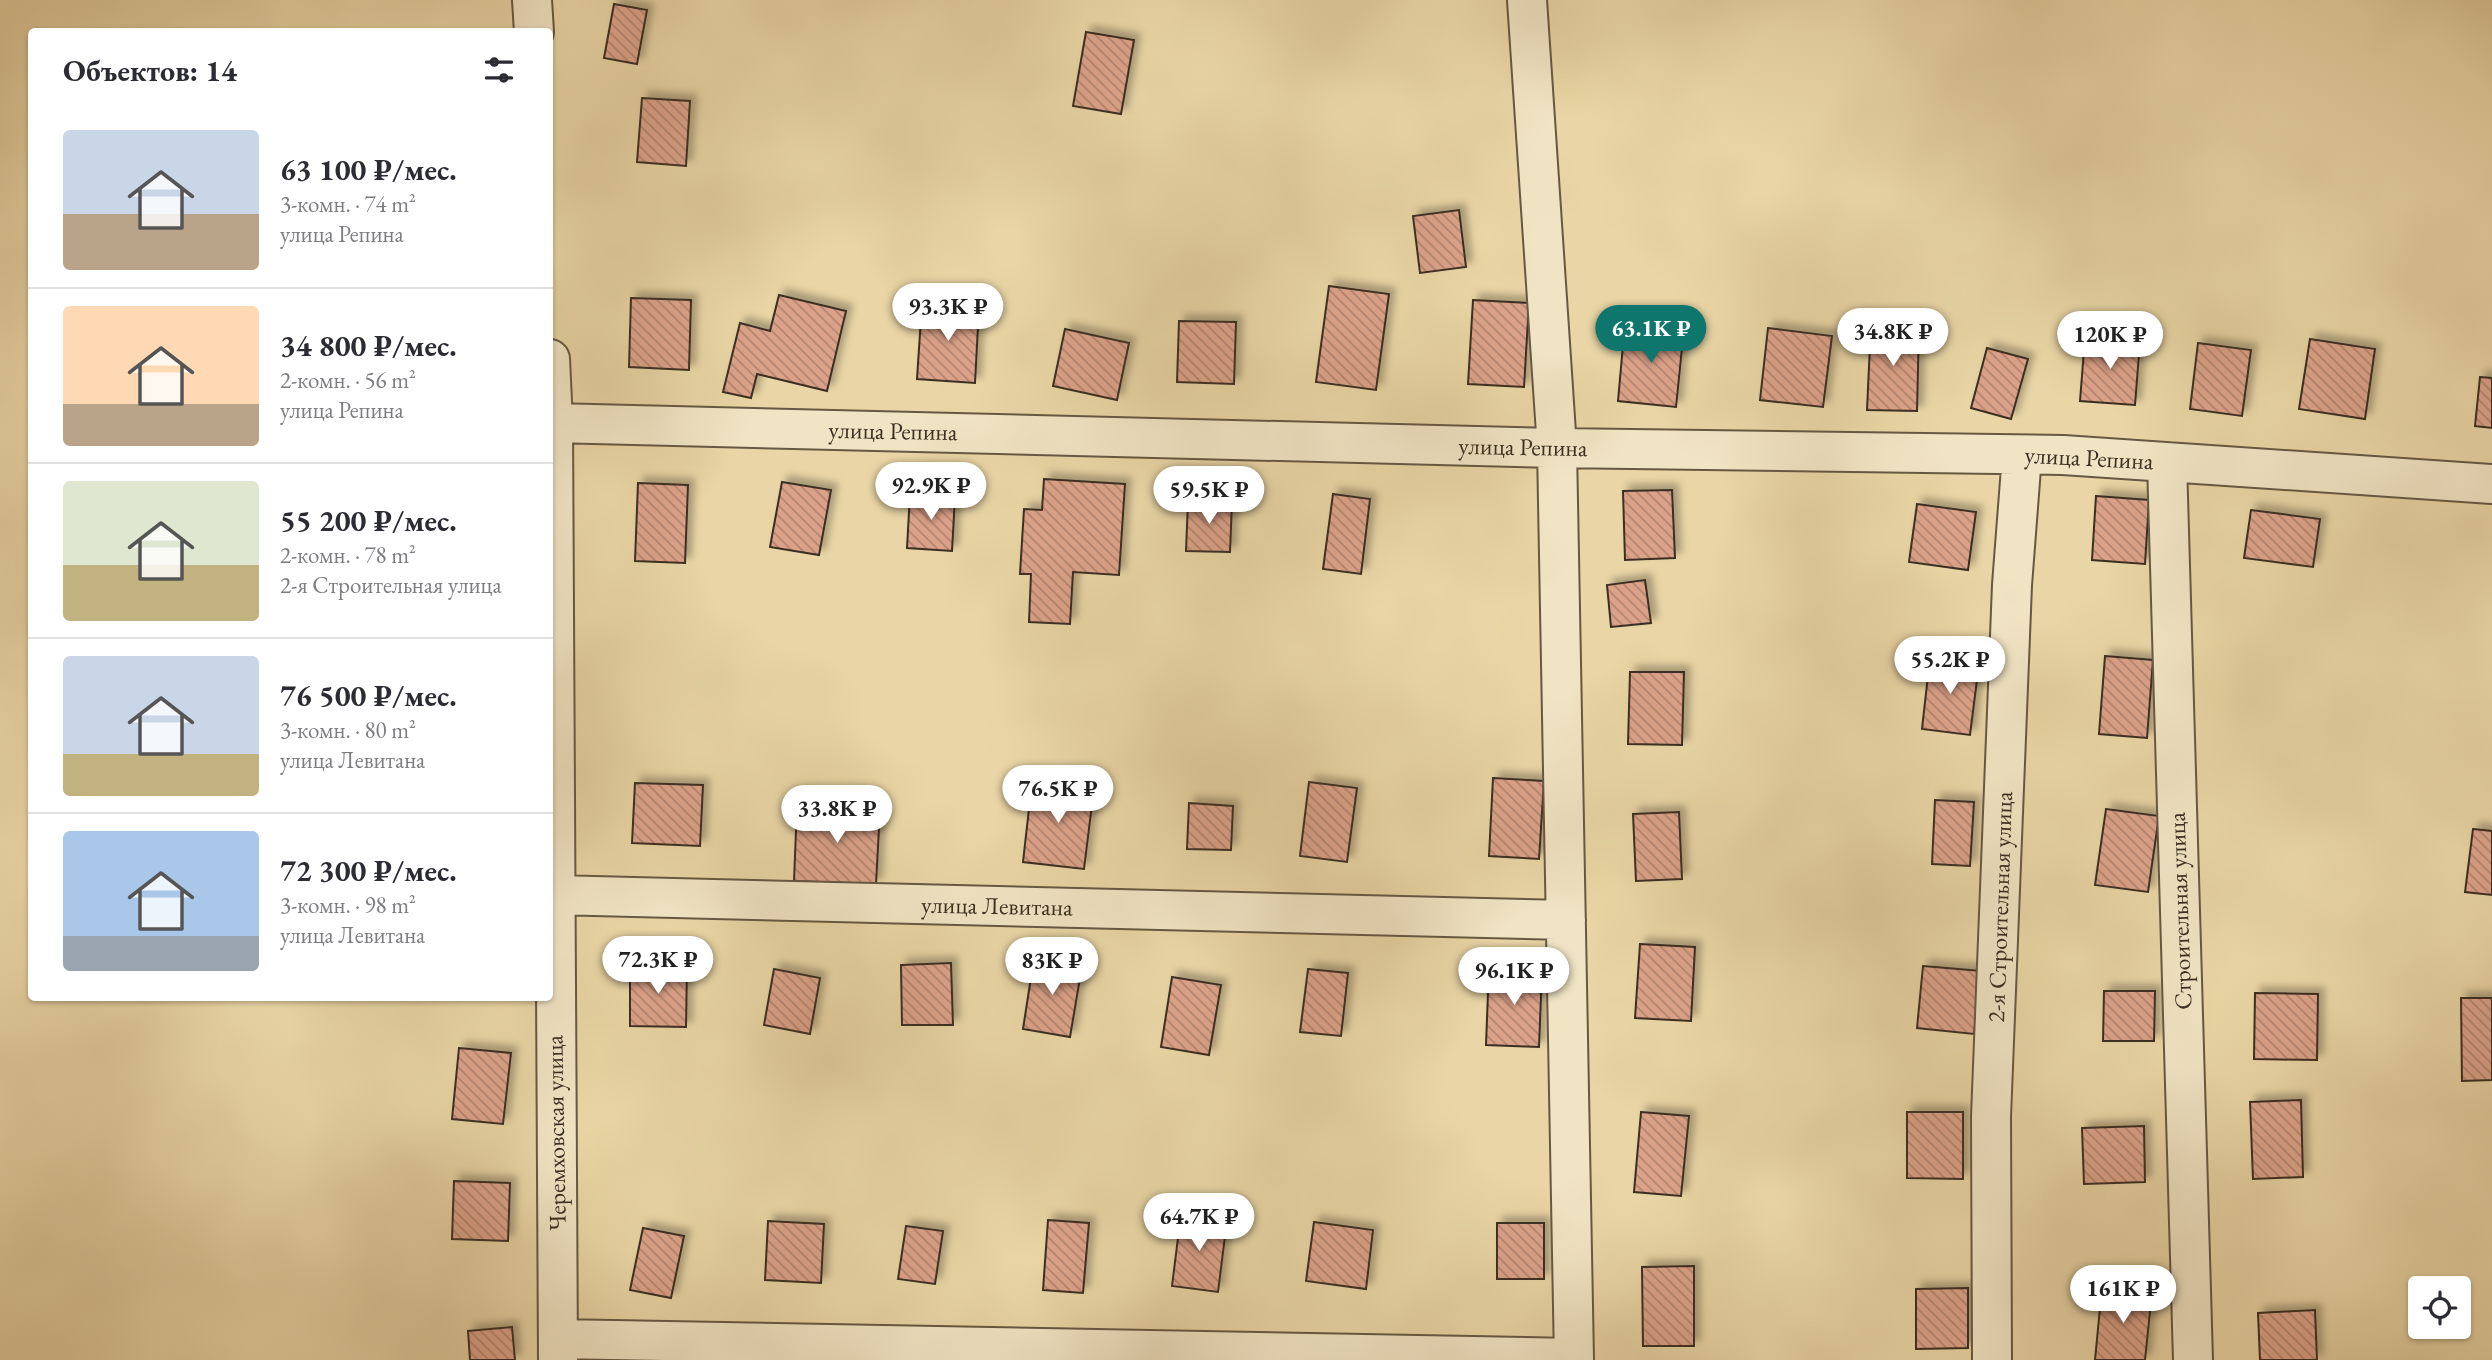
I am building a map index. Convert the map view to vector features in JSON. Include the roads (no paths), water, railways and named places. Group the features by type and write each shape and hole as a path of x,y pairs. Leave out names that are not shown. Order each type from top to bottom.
{"street":[{"path":"532,0 534,28"},
{"path":"558,1350 1574,1359 1557,448 1527,0"},
{"name":"улица Репина","path":"553,423 1557,448 2022,454 2492,484"},
{"name":"Черемховская улица","path":"553,423 558,1350"},
{"name":"2-я Строительная улица","path":"1992,1360 1991,1117 2012,585 2022,454"},
{"name":"Строительная улица","path":"2167,462 2193,1360"},
{"name":"улица Левитана","path":"554,895 1566,920"}]}
